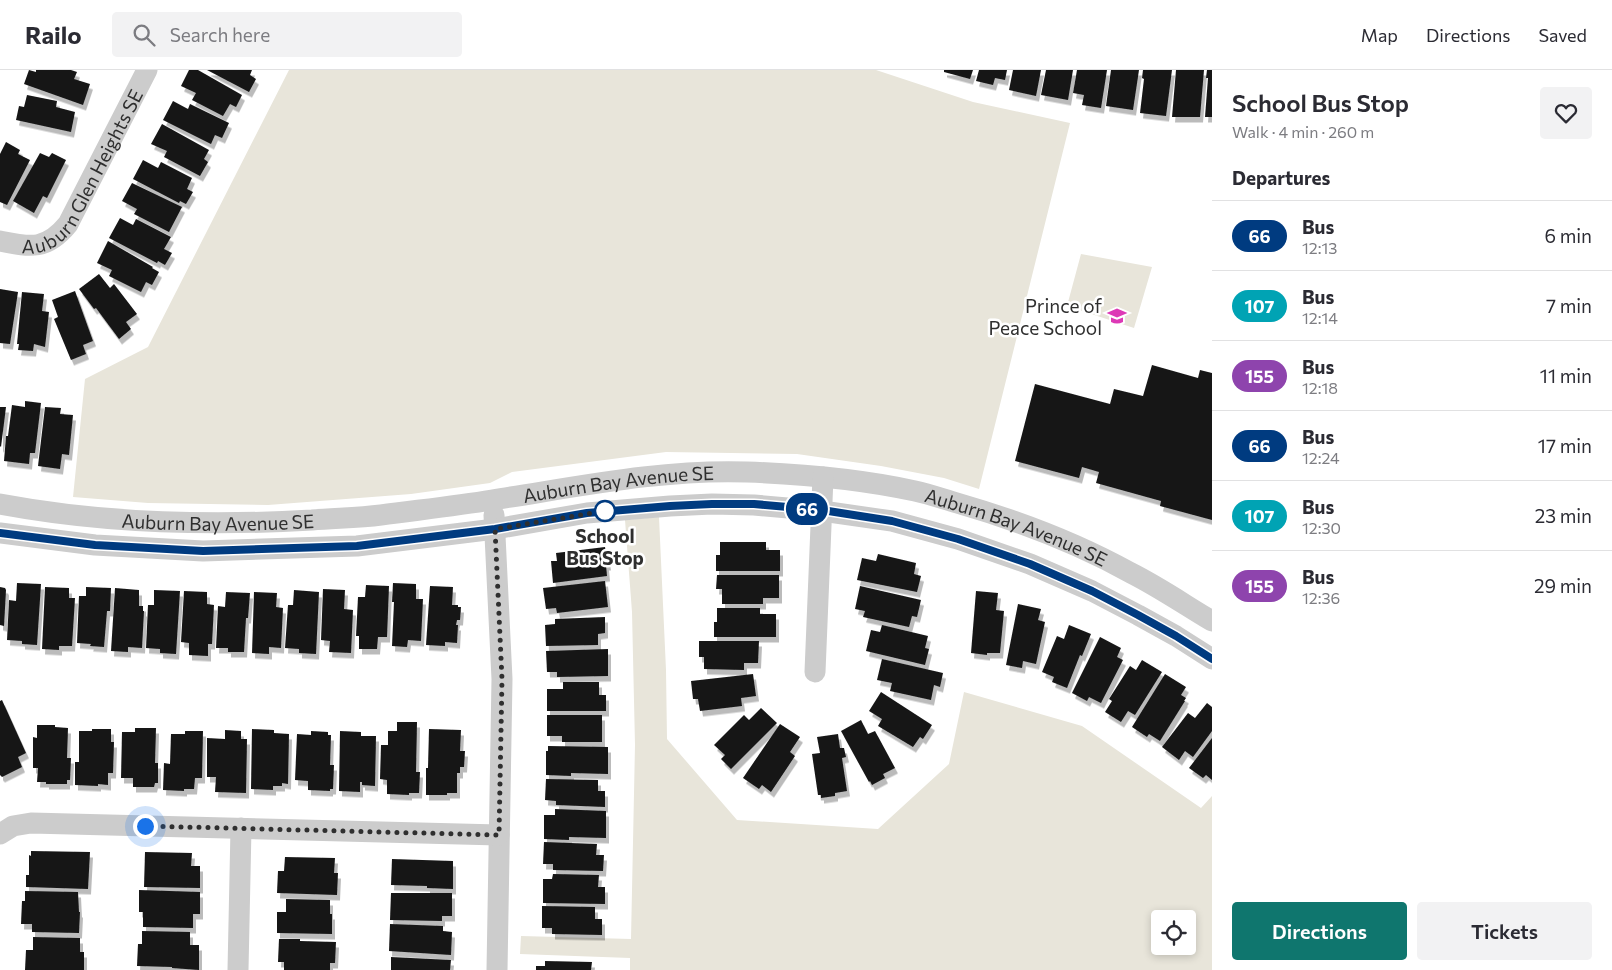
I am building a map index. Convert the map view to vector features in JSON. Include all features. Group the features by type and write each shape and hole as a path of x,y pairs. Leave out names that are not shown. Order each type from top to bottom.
{"street":[{"name":"Auburn Glen Heights SE","path":"0,241 19,245 39,245 51,241 62,232 68,224 147,70"},
{"name":"Auburn Bay Avenue SE","path":"0,504 103,517 194,522 263,522 376,516 660,474 745,472 823,477 917,492 1000,516 1064,541 1130,572 1212,621"},
{"path":"815,672 823,477"},
{"path":"493,500 502,679 497,970"},
{"name":"Auburn Bay Avenue SE","path":"0,533 95,545 203,551 357,546 495,529 587,513 678,505 754,504 822,510 892,521 958,539 1030,564 1092,591 1138,615 1212,659"},
{"path":"0,834 13,826 31,823 499,835"},
{"path":"238,970 241,828"}],"shaded area":[{"path":"289,70 876,70 973,102 1070,123 979,489 944,478 881,466 797,454 666,452 512,472 490,483 411,494 268,505 148,503 73,497 85,379 148,347"},
{"path":"1081,254 1152,267 1134,328 1067,306"},
{"path":"659,517 667,739 737,820 878,829 949,764 964,692 1082,726 1201,808 1212,796 1212,970 630,970 630,958 520,954 521,936 631,939 635,745 632,612 625,520"}],"building":[{"path":"29,70 36,72 36,70 71,70 77,72 74,79 90,84 83,105 24,84"},
{"path":"189,70 198,70 242,95 236,107 230,104 223,116 192,100 196,93 181,86"},
{"path":"207,70 252,70 250,75 256,79 249,92"},
{"path":"944,70 973,70 970,79 944,72"},
{"path":"979,70 1007,70 1005,80 995,78 993,85 976,81"},
{"path":"1013,70 1041,70 1036,96 1009,90"},
{"path":"1046,70 1073,70 1068,100 1041,95"},
{"path":"1077,70 1107,70 1101,108 1082,105 1084,95 1073,93"},
{"path":"1111,70 1139,70 1133,110 1106,106"},
{"path":"1143,70 1172,70 1166,116 1140,113 1144,79 1142,78"},
{"path":"1176,70 1204,70 1200,117 1172,117"},
{"path":"1207,70 1212,70 1212,117 1205,117"},
{"path":"27,95 57,101 56,107 75,112 71,132 16,120 19,106 24,107"},
{"path":"173,101 188,109 190,104 229,123 222,138 215,135 211,144 163,120"},
{"path":"162,124 209,150 204,159 208,162 200,176 164,157 167,151 151,144"},
{"path":"6,142 20,150 18,154 30,160 7,205 0,202 0,154"},
{"path":"40,153 49,157 52,153 66,160 47,198 43,196 34,213 13,201"},
{"path":"143,160 158,168 161,162 192,178 187,189 193,192 186,204 180,201 179,203 133,179"},
{"path":"132,183 182,207 169,232 134,214 137,209 122,201"},
{"path":"120,218 133,225 136,219 171,237 164,249 172,253 165,265 158,261 157,263 109,238"},
{"path":"108,241 159,272 152,285 146,282 141,292 109,276 112,270 97,263"},
{"path":"99,274 110,288 114,284 137,314 126,322 131,329 119,339 79,289"},
{"path":"0,289 18,292 10,344 0,343"},
{"path":"75,291 93,341 83,345 86,354 71,360 54,319 58,317 52,300"},
{"path":"22,292 44,294 42,311 49,312 45,347 34,344 33,351 18,350"},
{"path":"1152,365 1198,378 1200,370 1212,373 1212,520 1160,506 1161,501 1096,483 1099,472 1082,467 1079,478 1015,461 1035,384 1110,404 1114,389 1143,396"},
{"path":"25,401 41,403 35,453 30,453 29,464 4,461 6,436 8,436 12,405 25,407"},
{"path":"0,407 6,407 1,447 0,446"},
{"path":"45,407 61,408 60,414 73,415 69,455 62,454 60,469 38,466"},
{"path":"720,542 766,542 766,550 780,550 780,571 716,571 716,555 720,555"},
{"path":"605,547 608,565 606,565 607,576 553,583 551,561 557,561 556,553"},
{"path":"878,554 916,563 914,574 921,576 917,592 857,580 862,558 876,561"},
{"path":"717,575 779,575 779,598 763,598 763,604 722,604 722,589 716,589"},
{"path":"605,581 608,607 557,613 556,608 546,609 543,588"},
{"path":"17,583 41,584 37,645 7,640 9,600 16,601"},
{"path":"393,583 416,584 416,599 423,599 421,641 408,640 407,647 392,646"},
{"path":"366,585 389,586 387,637 378,637 377,649 359,649 359,636 356,636 358,597 365,597"},
{"path":"430,586 453,587 452,605 461,607 460,620 457,620 456,625 458,625 457,643 445,642 445,646 426,645"},
{"path":"860,586 921,600 917,617 912,616 909,627 863,617 865,611 855,609"},
{"path":"0,587 6,590 4,626 0,625"},
{"path":"45,587 69,588 69,598 75,598 72,646 59,646 59,650 42,649"},
{"path":"86,587 111,588 110,611 107,611 104,647 77,643 79,596 86,596"},
{"path":"115,588 139,590 139,606 143,606 144,611 142,648 128,647 128,652 111,651"},
{"path":"323,589 345,590 344,609 353,610 351,653 329,652 330,641 321,640"},
{"path":"154,590 180,591 176,654 160,653 160,649 146,648 148,605 154,605"},
{"path":"294,590 319,592 316,654 299,653 299,649 285,648 288,605 293,605"},
{"path":"184,591 207,592 207,604 214,605 212,644 208,644 208,656 189,655 189,643 181,642"},
{"path":"976,591 998,593 996,610 1004,611 1000,653 987,653 987,655 971,653"},
{"path":"226,592 250,593 244,652 228,652 228,648 216,648 218,606 225,607"},
{"path":"254,592 277,593 276,607 283,608 281,648 269,647 269,654 252,653"},
{"path":"1018,604 1041,609 1038,620 1045,622 1036,664 1023,661 1022,668 1006,665"},
{"path":"717,608 760,608 760,614 776,614 776,637 714,637 714,622 717,622"},
{"path":"605,617 605,633 598,634 598,645 546,646 545,625 555,624 555,619"},
{"path":"882,625 928,636 925,648 929,649 925,665 866,651 871,630 880,632"},
{"path":"1069,625 1091,634 1082,656 1080,655 1067,688 1052,682 1054,677 1042,672 1057,636 1064,639"},
{"path":"1100,637 1121,648 1117,657 1123,660 1101,703 1089,697 1087,701 1072,693"},
{"path":"699,641 759,641 758,663 744,663 744,670 704,669 704,657 699,657"},
{"path":"608,649 608,676 557,677 557,672 547,672 546,651"},
{"path":"882,659 943,673 940,687 934,685 931,700 890,691 892,683 877,680"},
{"path":"1142,660 1162,672 1135,715 1128,711 1121,722 1105,712 1112,701 1109,699 1130,666 1136,670"},
{"path":"753,674 756,696 741,698 742,706 700,711 698,699 693,699 691,681"},
{"path":"1165,674 1186,687 1181,695 1186,698 1160,741 1149,734 1147,737 1132,727"},
{"path":"563,682 599,682 599,695 606,695 606,711 547,711 547,689 563,689"},
{"path":"881,692 932,725 923,739 920,737 913,747 878,726 882,719 869,711"},
{"path":"2,700 26,753 18,757 22,767 2,777 0,775 0,701"},
{"path":"1207,703 1212,707 1212,731 1193,757 1185,751 1179,760 1162,747 1188,713 1195,718"},
{"path":"761,708 777,723 731,769 721,759 725,755 714,745 744,715 749,720"},
{"path":"547,715 602,715 602,742 562,742 562,736 547,736"},
{"path":"861,720 868,734 875,731 895,768 883,774 885,778 872,785 841,731"},
{"path":"397,722 417,722 416,772 420,772 419,793 409,793 409,795 387,794 387,780 380,779 381,745 388,745 388,731 397,731"},
{"path":"780,724 800,737 790,752 795,756 771,792 762,785 759,789 743,778"},
{"path":"37,725 55,725 55,727 68,728 67,758 71,758 70,780 67,780 67,784 37,782 38,768 33,768 33,737 37,738"},
{"path":"135,728 156,728 155,763 158,763 158,783 155,783 154,787 133,787 133,778 121,778 122,732 135,732"},
{"path":"92,729 111,729 111,742 114,742 113,773 108,773 108,785 75,785 75,762 79,762 79,731 92,731"},
{"path":"252,729 274,730 274,733 289,734 288,784 282,783 282,786 273,786 273,790 251,789"},
{"path":"429,729 461,730 460,751 465,751 464,767 460,767 460,773 457,773 457,793 426,795"},
{"path":"225,730 241,731 241,739 247,739 246,793 215,792 216,777 207,777 207,738 225,739"},
{"path":"185,731 203,731 202,778 195,778 194,789 184,789 184,791 163,790 164,763 170,764 171,734 185,734"},
{"path":"311,731 328,732 328,735 331,735 330,765 334,765 333,789 330,789 330,791 308,790 308,781 295,780 297,734 311,735"},
{"path":"340,731 361,732 361,736 376,736 375,786 362,785 362,782 360,782 360,792 339,791"},
{"path":"838,734 840,748 844,748 846,757 842,758 847,791 835,793 835,796 821,798 821,795 818,795 812,754 820,753 817,737"},
{"path":"1212,738 1212,780 1206,775 1203,778 1189,768"},
{"path":"548,746 608,747 608,774 571,773 571,776 546,775 546,751 548,751"},
{"path":"546,779 598,780 598,791 605,791 605,807 556,805 556,801 545,800"},
{"path":"555,809 606,811 606,838 569,837 569,840 544,839 544,815 555,815"},
{"path":"544,842 597,844 596,855 604,855 603,871 553,870 553,864 543,864"},
{"path":"31,851 90,852 88,889 26,887 26,875 29,875 29,855 31,856"},
{"path":"145,852 192,853 191,866 200,866 200,888 144,887"},
{"path":"285,857 335,858 334,873 338,873 337,895 277,893 278,871 284,871"},
{"path":"392,859 453,861 453,889 391,885"},
{"path":"553,874 599,875 598,887 605,887 605,904 543,903 543,879 552,879"},
{"path":"139,890 200,892 200,914 193,914 193,928 143,927 143,912 139,912"},
{"path":"25,891 78,892 80,912 79,933 32,932 32,924 21,924 22,901 25,901"},
{"path":"391,893 452,893 452,916 442,916 442,921 390,920"},
{"path":"286,899 330,900 332,934 277,933 277,912 286,912"},
{"path":"542,906 595,907 595,919 602,919 602,935 552,934 552,928 542,928"},
{"path":"390,924 443,926 443,931 452,932 451,955 389,951"},
{"path":"142,931 190,932 190,945 199,945 199,970 137,966 138,944 142,944"},
{"path":"33,937 80,938 80,952 84,952 84,970 25,970 26,950 33,950"},
{"path":"279,939 336,942 335,963 330,963 330,970 284,970 284,962 278,962"},
{"path":"391,957 451,960 450,970 391,970"},
{"path":"545,961 592,962 591,970 536,970 536,966 545,966"}],"bus line":[{"name":"66","path":"0,533 95,545 203,551 357,546 495,529 587,513 670,506 754,504 822,510 892,521 958,539 1030,564 1092,591 1138,615 1212,659"}],"place":[{"name":"Prince of Peace School","path":"1117,316"},
{"name":"School Bus Stop","path":"605,511"}],"route":[{"path":"145,826 499,835 502,679 495,529 605,511"}]}
